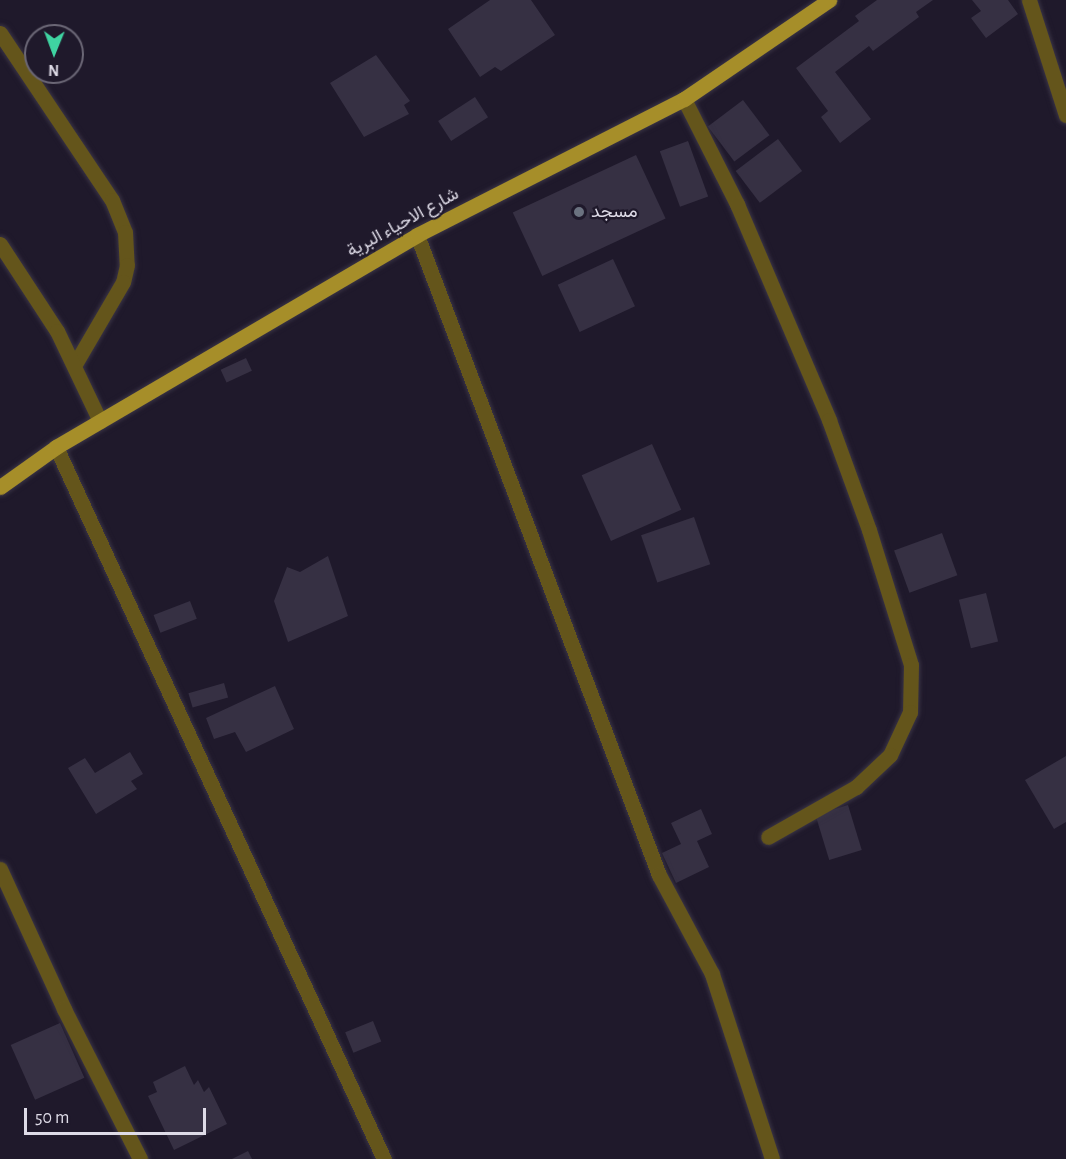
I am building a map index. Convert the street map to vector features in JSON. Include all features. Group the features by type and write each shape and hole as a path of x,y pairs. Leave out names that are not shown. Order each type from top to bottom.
{"main road":[{"name":"شارع الاحياء البرية","path":"0,486 56,447 417,235 684,99 829,0"}],"street":[{"path":"1029,0 1066,115"},
{"path":"0,33 112,200 125,232 127,266 123,282 74,366"},
{"path":"684,99 737,204 820,398 869,530 911,665 910,712 891,755 856,787 768,837"},
{"path":"417,235 659,875 712,974 772,1159"},
{"path":"0,244 47,312 100,421"},
{"path":"56,447 384,1159"},
{"path":"0,869 44,968 140,1159"}],"building":[{"path":"490,0 531,0 555,35 501,71 495,67 480,77 448,29"},
{"path":"877,0 933,0 916,12 919,17 873,51 869,46 835,72 871,119 840,143 821,117 828,111 796,68 859,21 855,16"},
{"path":"972,0 1008,0 1018,14 986,38 971,18 981,11"},
{"path":"376,55 410,101 404,105 409,114 364,137 330,83"},
{"path":"475,97 488,117 451,141 438,121"},
{"path":"743,100 769,135 734,162 708,126"},
{"path":"778,139 802,171 760,203 736,171"},
{"path":"688,141 708,196 680,207 660,151"},
{"path":"636,155 666,218 542,276 513,212"},
{"path":"613,259 635,306 580,332 558,285"},
{"path":"246,358 252,371 227,383 221,370"},
{"path":"652,444 681,510 611,541 582,475"},
{"path":"694,517 710,564 657,583 641,535"},
{"path":"942,533 957,575 909,593 894,550"},
{"path":"328,556 348,616 288,642 274,601 287,567 300,572"},
{"path":"986,593 998,642 971,648 959,600"},
{"path":"190,601 197,619 160,633 154,615"},
{"path":"224,683 228,697 193,708 188,693"},
{"path":"275,686 294,729 246,752 235,732 214,739 206,718"},
{"path":"130,752 143,774 131,781 137,789 96,814 68,768 85,758 95,773"},
{"path":"1066,756 1066,822 1054,829 1025,780"},
{"path":"848,805 862,850 829,860 815,815"},
{"path":"701,809 712,834 697,841 709,867 676,883 662,853 681,844 671,823"},
{"path":"373,1021 381,1041 353,1053 345,1032"},
{"path":"60,1023 84,1078 35,1100 11,1045"},
{"path":"185,1066 194,1085 198,1080 204,1092 209,1087 227,1124 174,1150 148,1096 157,1092 153,1082"},
{"path":"248,1151 252,1159 232,1159"}],"place":[{"name":"مسجد","path":"579,212"}]}
